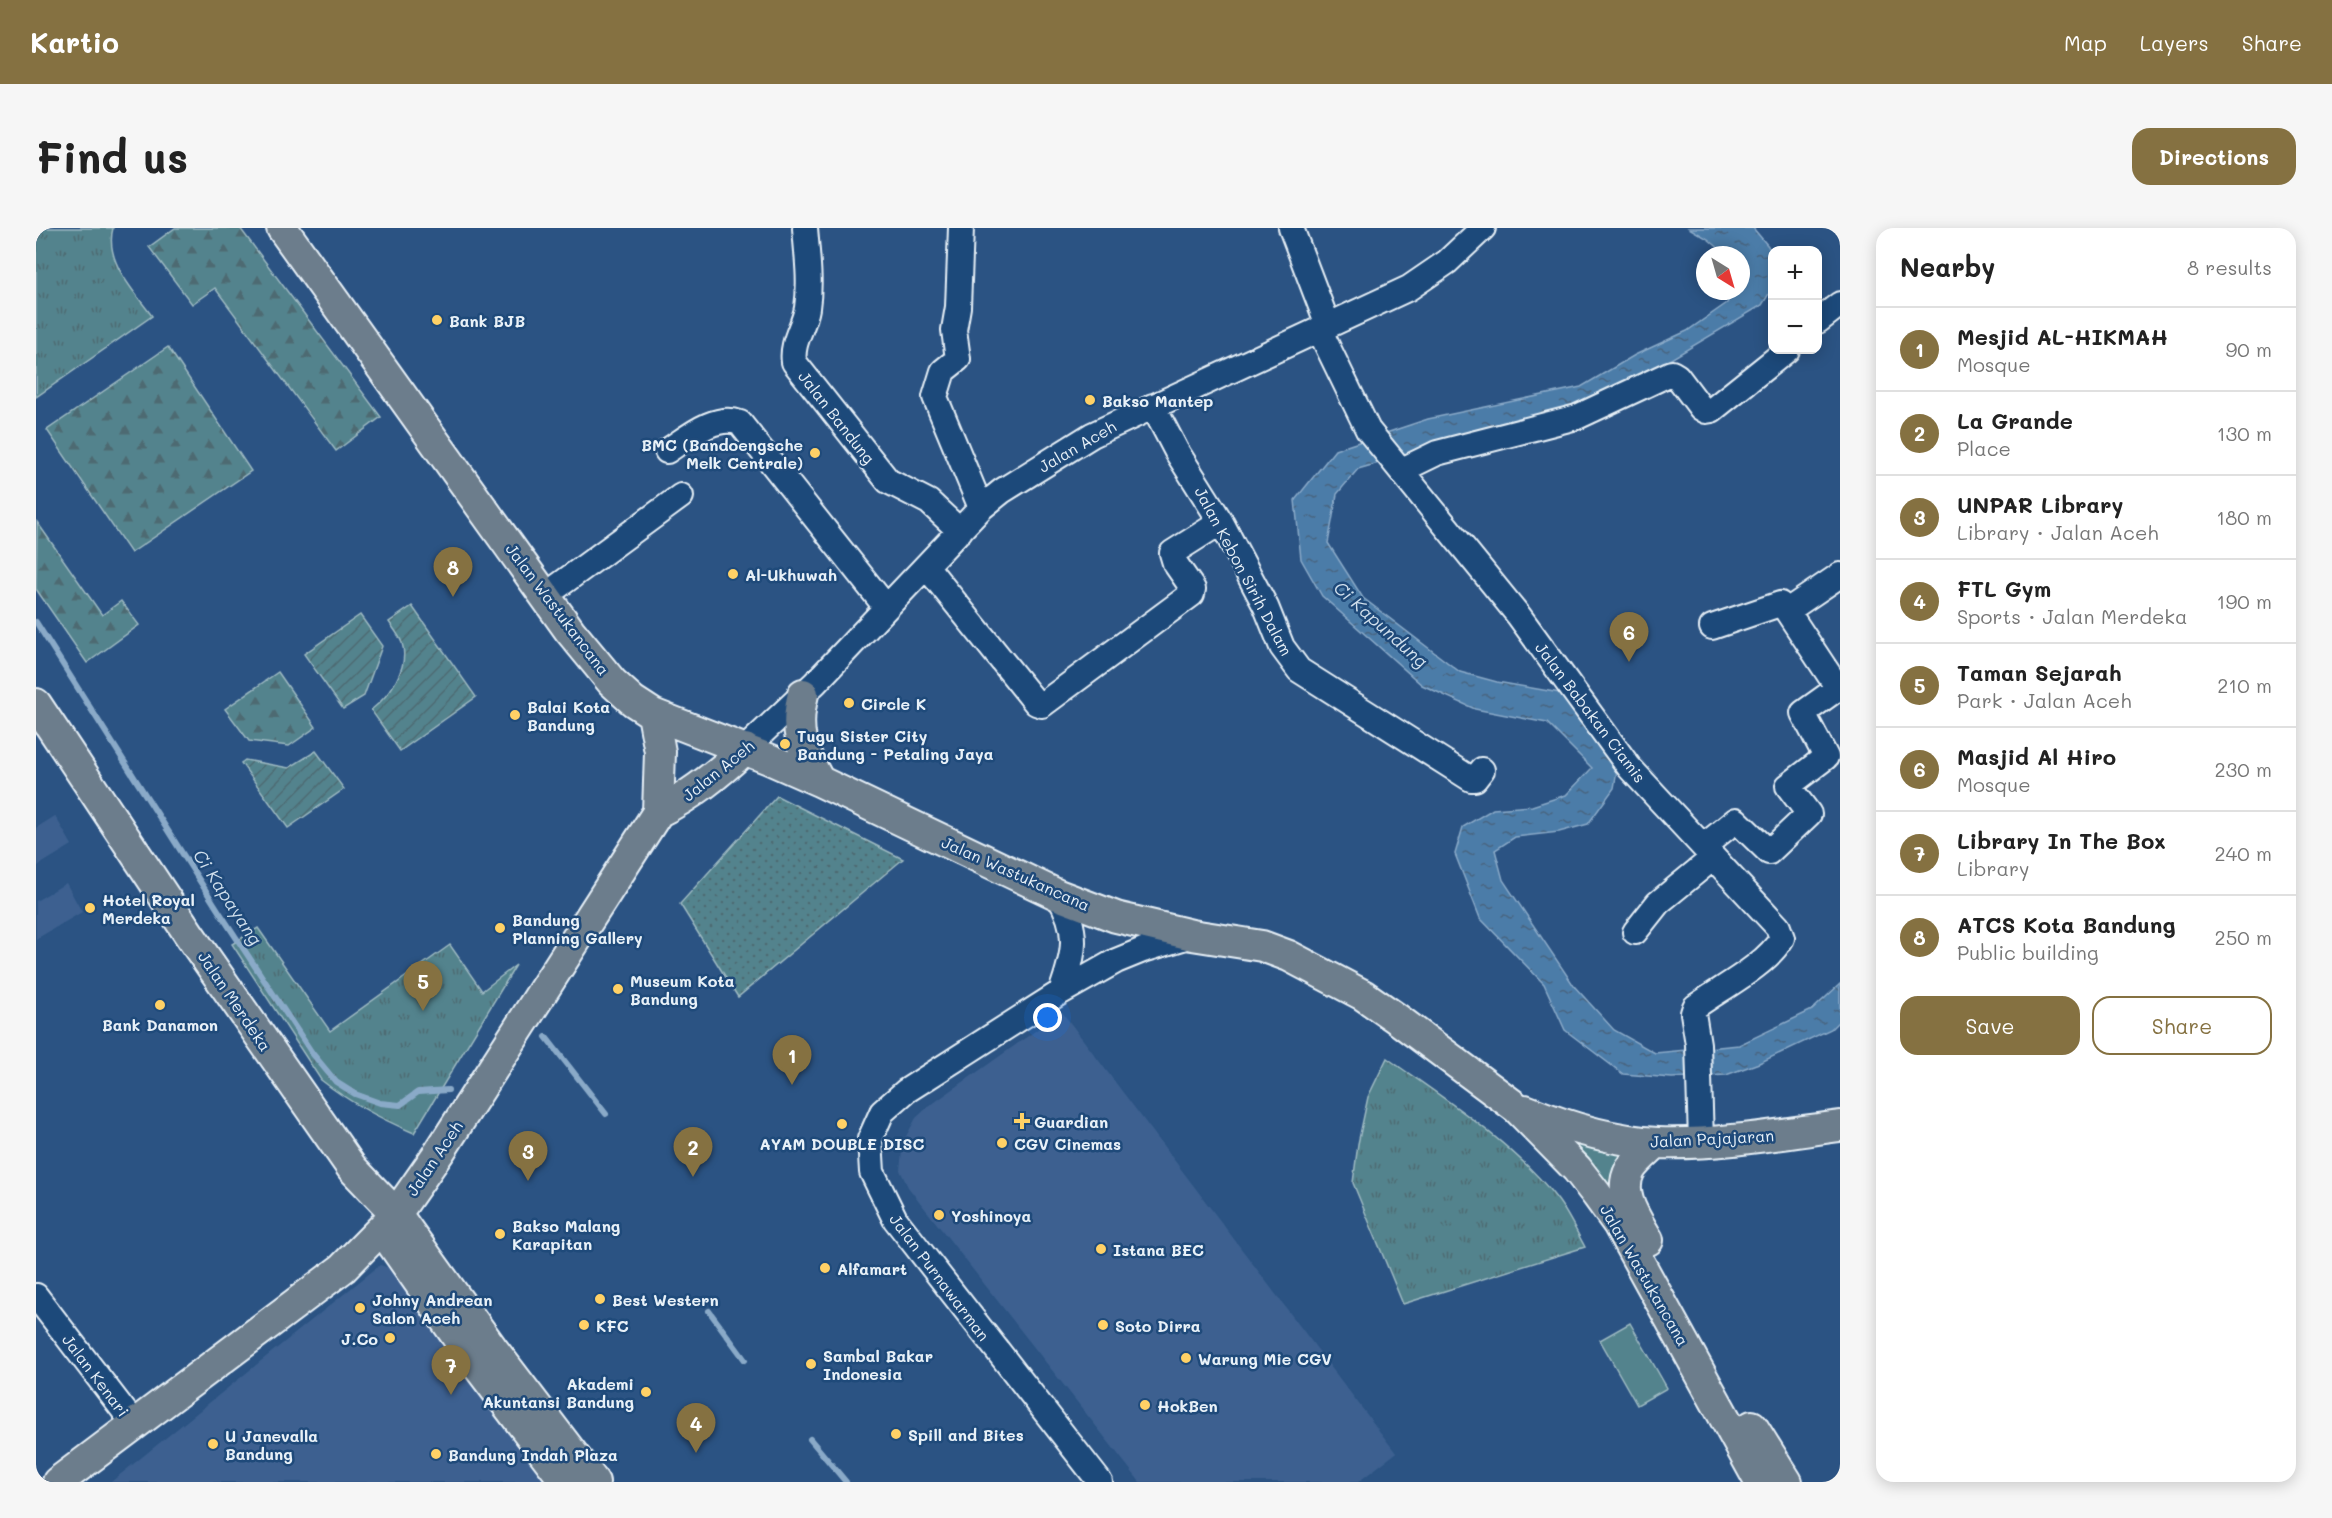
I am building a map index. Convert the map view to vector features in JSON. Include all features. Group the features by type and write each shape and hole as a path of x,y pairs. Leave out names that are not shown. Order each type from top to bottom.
{"main road":[{"name":"Jalan Wastukancana","path":"282,228 570,631 612,682 633,701 653,714 745,749 819,781 1058,895 1116,917 1192,934 1262,946 1289,956 1363,995 1517,1107 1577,1169 1618,1224 1760,1482"},
{"path":"803,694 799,740 819,781"},
{"name":"Jalan Merdeka","path":"36,704 189,934 357,1176 368,1206 389,1221 492,1348 594,1482"},
{"path":"653,714 660,752 658,812"},
{"name":"Jalan Aceh","path":"58,1482 343,1268 389,1221 447,1141 658,812 682,800 709,781 745,749"},
{"name":"Jalan Pajajaran","path":"1517,1107 1585,1131 1656,1143 1767,1137 1840,1126"},
{"name":"Jalan Wastukancana","path":"1656,1143 1630,1170 1624,1187 1630,1207 1680,1301 1787,1482"},
{"name":"Jalan Merdeka","path":"389,1221 474,1361 566,1482"}],"street":[{"name":"Jalan Bandung","path":"806,228 807,310 795,343 794,362 888,481 929,502 960,531"},
{"path":"961,228 958,307 954,330 958,359 943,371 935,396 981,508"},
{"name":"Jalan Babakan Ciamis","path":"1291,228 1324,328 1368,430 1519,616 1629,767 1778,927 1782,938 1778,946 1740,978 1695,1007 1693,1013 1698,1044 1701,1141"},
{"name":"Jalan Aceh","path":"745,749 803,694 981,508 1002,491 1092,435 1408,288 1447,262 1483,228"},
{"path":"1822,318 1840,304"},
{"path":"1400,468 1437,453 1577,417 1669,374 1675,374 1701,408 1706,411 1716,408 1782,354"},
{"name":"Jalan Kebon Sirih Dalam","path":"1153,406 1177,452 1221,522 1266,607 1282,647 1299,670 1471,779 1475,779 1482,770"},
{"path":"666,451 714,422 740,423 886,607"},
{"path":"546,595 681,496"},
{"path":"926,566 1036,703 1042,705 1192,594 1193,589 1175,563 1172,553 1221,522"},
{"path":"1788,611 1840,576"},
{"path":"1635,932 1658,903 1709,852 1736,820 1769,852 1809,814 1788,786 1826,757 1803,713 1838,688 1788,611 1780,603 1712,627"},
{"path":"1058,895 1068,911 1073,927 1073,949 1069,971 1061,992"},
{"name":"Jalan Purnawarman","path":"1100,1482 895,1219 872,1172 870,1139 882,1112 906,1090 1061,992 1116,962 1143,950 1192,934"},
{"name":"Jalan Kenari","path":"36,1296 135,1425"}],"shaded area":[{"path":"55,816 72,845 36,867 36,828"},
{"path":"66,883 82,912 36,939 36,901"},
{"name":"Istana BEC","path":"1062,1012 1396,1453 1358,1482 1140,1482 908,1187 900,1170 903,1142 916,1118 928,1107"},
{"path":"380,1265 393,1269 553,1482 111,1482"}],"green space":[{"path":"36,228 113,228 111,240 117,264 129,286 152,316 36,397"},
{"path":"175,228 240,228 381,417 336,451 215,288 192,304 149,247"},
{"path":"168,347 251,471 131,553 47,430"},
{"path":"37,522 102,615 121,601 139,625 87,663 36,589"},
{"path":"412,606 476,697 400,751 371,710 391,689 403,662 402,643 389,622"},
{"path":"360,615 382,646 364,696 343,709 304,654"},
{"path":"278,672 316,727 289,746 249,741 225,709"},
{"path":"316,751 344,789 288,828 241,763 245,760 289,768"},
{"path":"777,796 903,859 738,997 680,904"},
{"path":"258,928 330,1031 450,945 482,991 516,965 414,1133 366,1110 321,1080 232,944"},
{"path":"1387,1058 1477,1123 1521,1159 1561,1204 1585,1247 1403,1304 1353,1183 1368,1097"},
{"path":"1565,1136 1641,1149 1617,1199"},
{"path":"1630,1323 1667,1388 1637,1405 1600,1340"}],"water":[{"name":"Ci Kapundung","path":"1689,228 1753,228 1768,246 1768,295 1762,305 1575,416 1445,444 1358,469 1337,494 1328,543 1363,598 1460,672 1497,682 1560,693 1600,729 1618,765 1614,788 1588,824 1559,832 1515,837 1495,850 1503,880 1574,986 1614,1030 1655,1053 1739,1045 1812,1010 1840,984 1840,1020 1831,1029 1759,1063 1726,1075 1672,1078 1623,1074 1565,1030 1544,984 1480,918 1455,854 1463,827 1493,809 1532,806 1566,795 1592,768 1547,723 1475,709 1422,685 1322,596 1301,559 1295,500 1335,450 1428,419 1581,387 1635,355 1687,331 1728,300 1750,300 1750,246 1716,246"}],"waterway":[{"name":"Ci Kapayang","path":"36,622 220,913 312,1053 336,1082 355,1094 380,1103 400,1105 418,1092 448,1090"},
{"name":"Ci Kapayang","path":"546,1037 606,1114"},
{"name":"Ci Kapayang","path":"709,1311 745,1360"},
{"name":"Ci Kapayang","path":"810,1439 846,1482"}],"place":[{"name":"Bank BJB","path":"437,320"},
{"name":"Bakso Mantep","path":"1090,400"},
{"name":"BMC (Bandoengsche Melk Centrale)","path":"815,453"},
{"name":"Al-Ukhuwah","path":"733,574"},
{"name":"ATCS Kota Bandung","path":"453,597"},
{"name":"Masjid Al Hiro","path":"1629,662"},
{"name":"Circle K","path":"849,703"},
{"name":"Balai Kota Bandung","path":"515,715"},
{"name":"Tugu Sister City Bandung - Petaling Jaya","path":"785,744"},
{"name":"Hotel Royal Merdeka","path":"90,908"},
{"name":"Bandung Planning Gallery","path":"500,928"},
{"name":"Museum Kota Bandung","path":"618,989"},
{"name":"Bank Danamon","path":"160,1005"},
{"name":"Taman Sejarah","path":"423,1011"},
{"name":"Mesjid AL-HIKMAH","path":"792,1085"},
{"name":"Guardian","path":"1022,1121"},
{"name":"AYAM DOUBLE DISC","path":"842,1124"},
{"name":"CGV Cinemas","path":"1002,1143"},
{"name":"La Grande","path":"693,1177"},
{"name":"UNPAR Library","path":"528,1181"},
{"name":"Yoshinoya","path":"939,1215"},
{"name":"Bakso Malang Karapitan","path":"500,1234"},
{"name":"Istana BEC","path":"1101,1249"},
{"name":"Alfamart","path":"825,1268"},
{"name":"Best Western","path":"600,1299"},
{"name":"Johny Andrean Salon Aceh","path":"360,1308"},
{"name":"KFC","path":"584,1325"},
{"name":"Soto Dirra","path":"1103,1325"},
{"name":"J.Co","path":"390,1338"},
{"name":"Warung Mie CGV","path":"1186,1358"},
{"name":"Sambal Bakar Indonesia","path":"811,1364"},
{"name":"Akademi Akuntansi Bandung","path":"646,1392"},
{"name":"Library In The Box","path":"451,1395"},
{"name":"HokBen","path":"1145,1405"},
{"name":"Spill and Bites","path":"896,1434"},
{"name":"U Janevalla Bandung","path":"213,1444"},
{"name":"FTL Gym","path":"696,1453"},
{"name":"Bandung Indah Plaza","path":"436,1454"}]}
